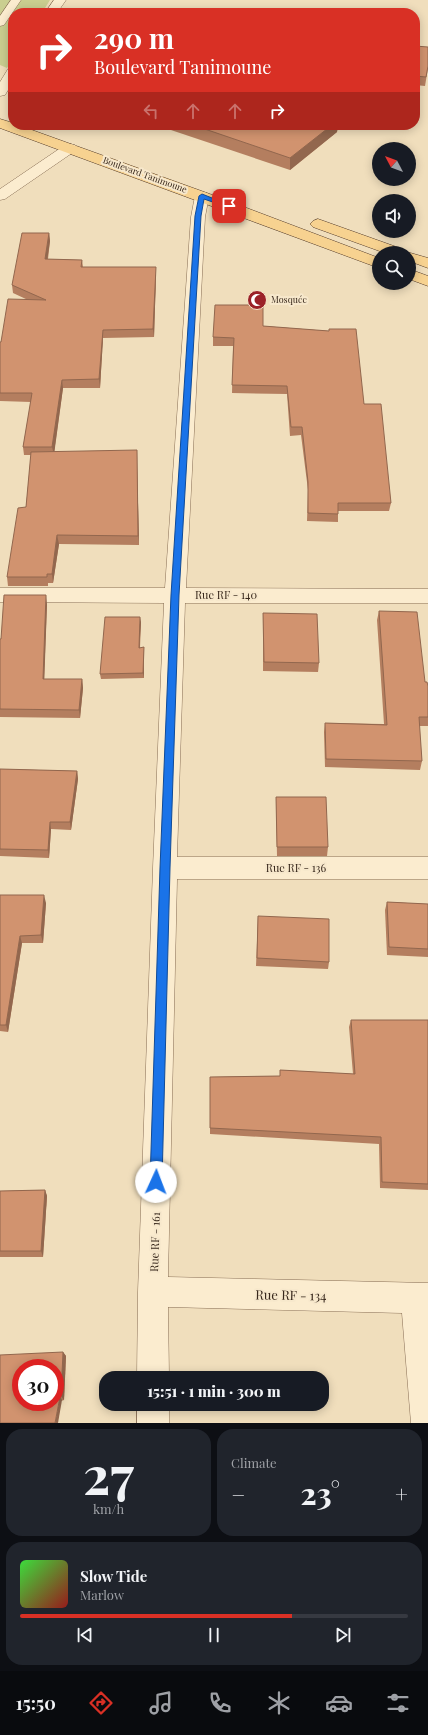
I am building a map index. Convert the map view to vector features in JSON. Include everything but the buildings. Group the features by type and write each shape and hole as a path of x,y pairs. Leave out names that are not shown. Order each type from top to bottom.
{"main road":[{"name":"Boulevard Tanimoune","path":"20,130 202,196 372,260"},
{"name":"Boulevard Tanimoune","path":"56,130 251,200"},
{"path":"303,218 381,246"},
{"path":"416,259 428,263"},
{"path":"416,277 428,281"}],"street":[{"path":"0,92 8,80"},
{"path":"0,196 70,148"},
{"name":"Rue RF - 161","path":"153,1371 153,1292 165,868 175,595 198,216 202,196"},
{"name":"Rue RF - 140","path":"0,595 428,596"},
{"name":"Rue RF - 136","path":"165,868 428,868"},
{"name":"Rue RF - 134","path":"153,1292 422,1298"},
{"path":"422,1298 427,1423"},
{"path":"153,1411 153,1423"}],"lane":[{"path":"0,23 8,12"}],"green space":[{"path":"0,0 50,0 45,8 8,8 8,66 7,68 0,65"}],"place":[{"name":"Mosquée","path":"257,300"}],"route":[{"path":"156,1182 175,595 198,216 202,196 229,206"}]}
